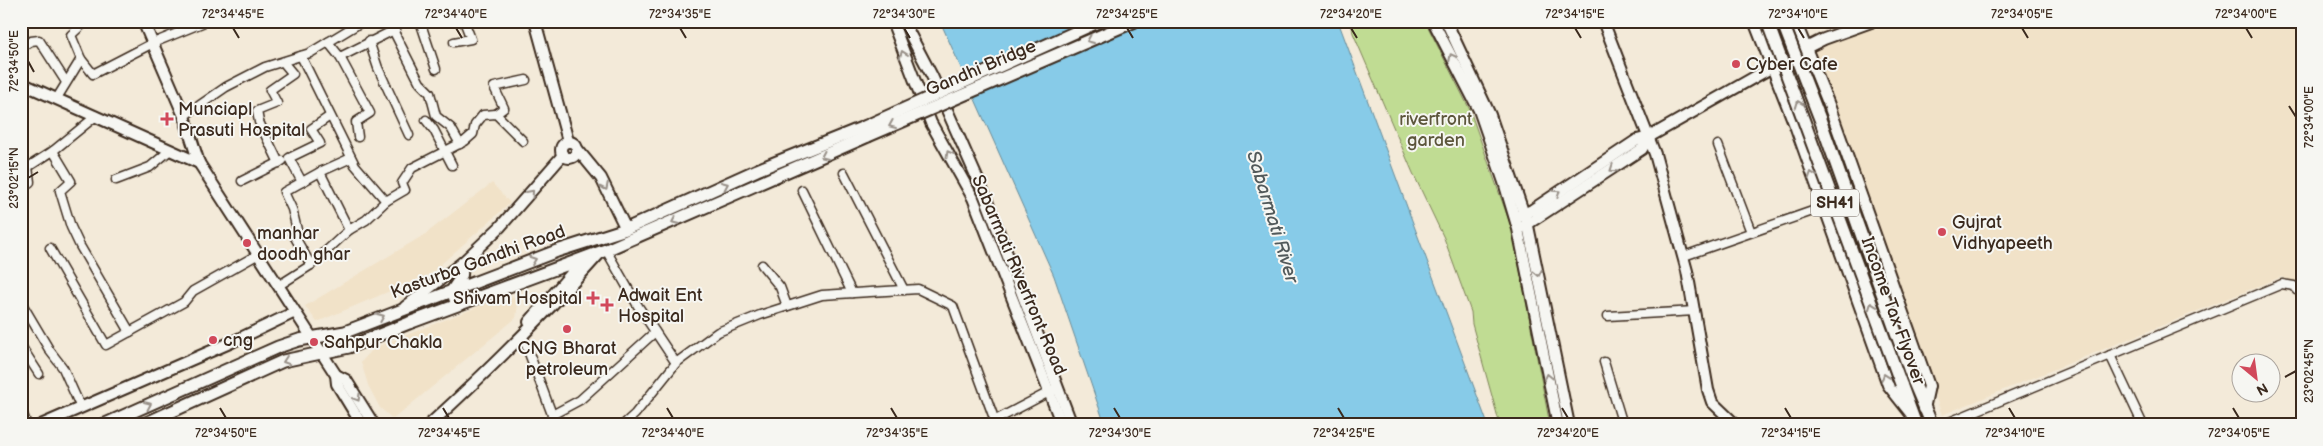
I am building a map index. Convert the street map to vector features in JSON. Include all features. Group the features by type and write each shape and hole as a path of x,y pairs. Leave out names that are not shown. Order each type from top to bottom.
{"main road":[{"name":"Gandhi Bridge","path":"866,132 1100,21"},
{"name":"Gandhi Bridge","path":"866,132 1135,21"},
{"name":"Income Tax Flyover","path":"1767,21 1914,421"},
{"name":"Income Tax Flyover","path":"1782,21 1820,119 1913,380 1932,425"},
{"name":"Kasturba Gandhi Road","path":"104,425 278,347 312,337 346,332 404,308 557,251 626,228 757,170 866,132"},
{"name":"Kasturba Gandhi Road","path":"142,425 284,361 349,347 456,305 603,252 866,132"}],"street":[{"path":"86,21 71,35 81,59 91,73 96,74 153,43 207,21"},
{"path":"143,21 184,116 199,163 336,375 337,384 362,425"},
{"path":"345,21 349,29"},
{"path":"184,116 226,87 265,67 301,56 363,21"},
{"path":"420,21 436,69"},
{"path":"454,42 471,39 464,21"},
{"path":"535,21 568,141"},
{"name":"Sabarmati Riverfront Road","path":"892,21 915,86 931,123 973,198 1055,390 1072,425"},
{"name":"Sabarmati Riverfront Road","path":"903,21 932,76 985,196 1055,390 1062,425"},
{"path":"1433,21 1479,110 1504,182 1523,227 1569,425"},
{"path":"1446,21 1490,115 1519,216"},
{"path":"1603,21 1649,137 1684,256 1708,390 1712,402 1733,422"},
{"path":"1754,21 1773,66 1888,385 1914,421"},
{"path":"1795,21 1829,105 1929,386 1924,409"},
{"path":"1519,216 1637,140 1649,137 1806,48 1824,39 1874,21"},
{"path":"340,57 395,29 420,83 430,92 436,116 451,128 460,144"},
{"path":"21,47 31,40 39,40 66,82"},
{"path":"369,41 378,68 409,135"},
{"path":"328,42 340,57 370,113 356,122 358,137"},
{"path":"301,56 351,158 386,202"},
{"path":"56,98 81,59"},
{"path":"278,163 259,122 257,111 277,104 270,90 293,74 284,62"},
{"path":"278,286 311,265 349,230 376,213 386,202 405,190 402,183 412,168 460,144 473,134 475,125 483,116 496,114 504,108 494,86 526,80"},
{"path":"21,83 199,163"},
{"path":"496,114 522,141"},
{"path":"21,189 30,182 28,168 53,151 96,116"},
{"path":"242,181 320,142 311,129 330,116"},
{"path":"426,120 434,130 452,165"},
{"path":"1523,227 1642,150 1649,137"},
{"path":"568,141 574,142 578,150 601,178 626,228"},
{"path":"563,156 561,148 568,141"},
{"path":"1718,145 1751,232"},
{"path":"563,156 571,158 578,150"},
{"path":"53,151 71,181 60,191 71,227 130,332"},
{"path":"116,180 150,167 169,151"},
{"path":"404,308 463,262 500,227 563,156"},
{"path":"289,158 302,182"},
{"path":"311,265 293,234 297,230 292,208 284,192 320,172 351,158"},
{"path":"320,172 349,230"},
{"path":"844,173 904,290"},
{"path":"802,190 852,293"},
{"path":"1684,256 1824,207"},
{"path":"1523,227 1558,425"},
{"path":"50,248 105,344 109,344 184,302 193,291 257,255"},
{"path":"429,425 523,337 603,252 676,363"},
{"path":"420,425 508,346 584,259"},
{"path":"456,305 452,290 462,274 463,262"},
{"path":"762,265 780,287 787,306"},
{"path":"1942,425 2282,284 2294,286 2302,295"},
{"path":"622,425 635,414 676,363 718,332 822,295 918,289 953,306 995,420"},
{"path":"21,302 63,368 81,408"},
{"path":"1608,316 1695,311"},
{"path":"41,425 232,342 294,312"},
{"path":"552,415 580,400 655,332"},
{"path":"523,337 556,425"},
{"path":"21,346 40,374"},
{"path":"2110,355 2143,425"},
{"path":"1604,362 1623,425"},
{"path":"336,375 346,380 374,425"},
{"path":"986,425 1055,390"},
{"path":"21,409 27,425"},
{"path":"1710,425 1733,422"}],"shaded area":[{"path":"1888,21 2302,21 2302,288 2299,284 2281,277 1942,415 1812,49"},
{"path":"492,183 510,203 430,274 317,322 305,306 424,235"},
{"path":"519,297 516,318 393,419 380,408 368,385 361,362 374,348 500,298"}],"green space":[{"name":"riverfront garden","path":"1351,21 1425,21 1469,108 1512,229 1550,425 1500,425 1472,324 1471,312 1444,238 1413,173 1353,33"}],"water":[{"name":"Sabarmati River","path":"940,21 1338,21 1488,425 1105,425 1054,276"}],"place":[{"name":"Cyber Cafe","path":"1736,64"},
{"name":"Munciapl Prasuti Hospital","path":"167,119"},
{"name":"Gujrat Vidhyapeeth","path":"1942,232"},
{"name":"manhar doodh ghar","path":"247,243"},
{"name":"Shivam Hospital","path":"593,298"},
{"name":"Adwait Ent Hospital","path":"607,305"},
{"name":"CNG Bharat petroleum","path":"567,329"},
{"name":"cng","path":"213,340"},
{"name":"Sahpur Chakla","path":"314,342"}]}
